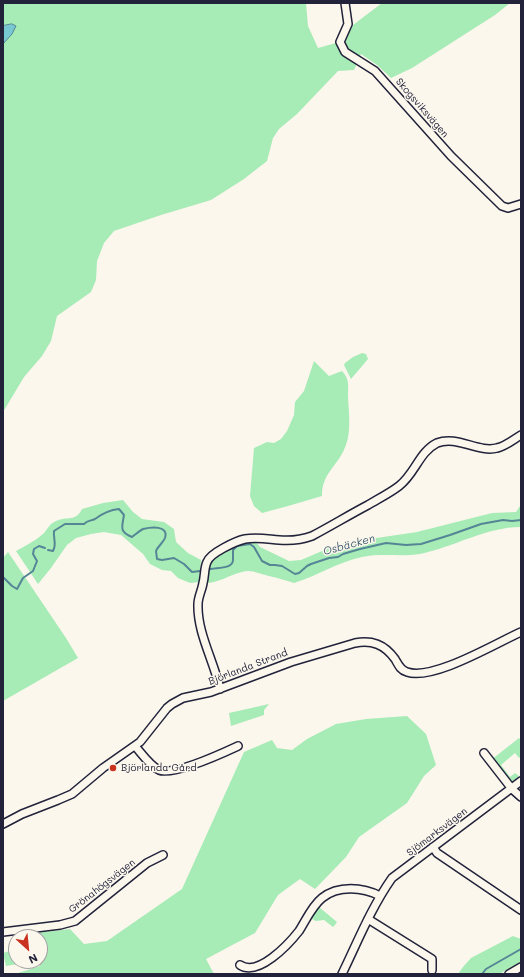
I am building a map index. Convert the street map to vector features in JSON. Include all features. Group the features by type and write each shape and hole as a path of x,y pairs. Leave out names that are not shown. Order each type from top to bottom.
{"street":[{"name":"Skogsviksvägen","path":"345,3 348,24 340,42 345,52 375,70 451,156 502,206 508,208 521,204"},
{"path":"220,689 201,628 198,613 198,602 207,560 225,547 245,539 261,538 297,540 312,536 400,486 414,470 429,448 438,443 449,441 486,448 497,448 504,446 521,435"},
{"name":"Björlanda Strand","path":"3,824 22,814 72,794 103,768 146,737 152,727 172,704 183,698 220,689 311,654 364,641 374,642 385,649 405,671 412,673 423,673 464,660 521,632"},
{"path":"135,746 154,768 169,772 191,766 238,746"},
{"path":"484,753 512,789 521,798"},
{"name":"Sjömarksvägen","path":"342,974 380,896 397,874 521,781"},
{"path":"433,847 437,853 521,910"},
{"name":"Grönahögsvägen","path":"3,932 60,925 75,921 148,863 163,855"},
{"path":"240,965 250,969 262,965 272,958 298,931 317,903 328,894 342,889 348,889 369,892 380,896"},
{"path":"368,919 432,959 432,970"},
{"path":"509,974 521,967"}],"green space":[{"path":"3,3 306,3 308,26 318,48 343,41 353,25 382,3 510,3 495,15 412,68 391,78 377,65 361,54 354,70 338,71 297,114 279,129 273,138 267,161 244,179 211,200 114,231 104,243 97,261 96,280 91,292 57,316 51,341 42,356 24,377 3,412 3,44 12,34 12,24 3,26"},
{"path":"362,353 366,354 368,359 351,379 344,365 353,357"},
{"path":"314,361 329,376 342,371 345,374 348,386 349,425 346,446 340,458 326,477 322,496 262,513 254,506 250,496 254,448 267,442 274,443 281,439 287,431 294,415 295,402 304,391"},
{"path":"123,500 133,512 142,519 164,522 174,529 176,542 188,553 201,560 199,582 190,583 178,578 171,571 162,570 150,564 143,554 121,535 104,532 76,538 67,545 38,584 16,551 40,537 50,525 56,521 77,516 82,509 103,503"},
{"path":"521,503 521,527 495,530 433,551 413,555 377,555 353,559 294,583 256,572 246,571 215,582 205,583 208,563 230,549 248,542 255,541 260,547 289,561 301,560 336,545 417,532 492,513 516,512"},
{"path":"8,552 78,658 3,701 3,558"},
{"path":"269,704 264,710 264,715 231,726 229,713"},
{"path":"407,716 426,734 436,765 424,776 407,803 359,837 346,857 315,889 300,879 278,895 255,933 206,959 214,974 15,974 31,969 48,969 48,932 70,929 84,944 107,941 182,889 244,752 272,740 277,748 292,750 307,739 336,724 366,719"},
{"path":"519,738 521,740 521,756 519,758 515,753 501,765 510,777 515,773 519,776 513,781 507,780 491,760"},
{"path":"319,907 337,922 333,927 324,920 316,921 312,919"},
{"path":"513,936 521,939 521,962 499,974 458,974 471,958"},
{"path":"8,951 8,966 6,966 3,953"}],"water":[{"path":"12,24 16,26 12,34 3,44 3,26"}],"waterway":[{"name":"Osbäcken","path":"48,550 53,551 54,548 54,531 65,524 84,524 106,512 119,509 124,515 122,529 125,533 132,537 143,529 158,528 164,531 166,534 165,538 156,551 157,559 162,560 174,558 184,564 192,572 200,571"},
{"name":"Osbäcken","path":"207,570 223,568 230,565 233,560 233,550 237,546 250,544 254,547 262,561 270,565 282,566 295,574 299,573 311,564 329,558 338,557 360,549 386,543 406,545 421,544 481,524 503,520 521,520"},
{"name":"Osbäcken","path":"3,577 17,589 23,578 33,571 37,561 33,554 34,549 39,546 45,548"},
{"path":"482,974 486,969 521,949"}],"place":[{"name":"Björlanda Gård","path":"113,768"}]}
